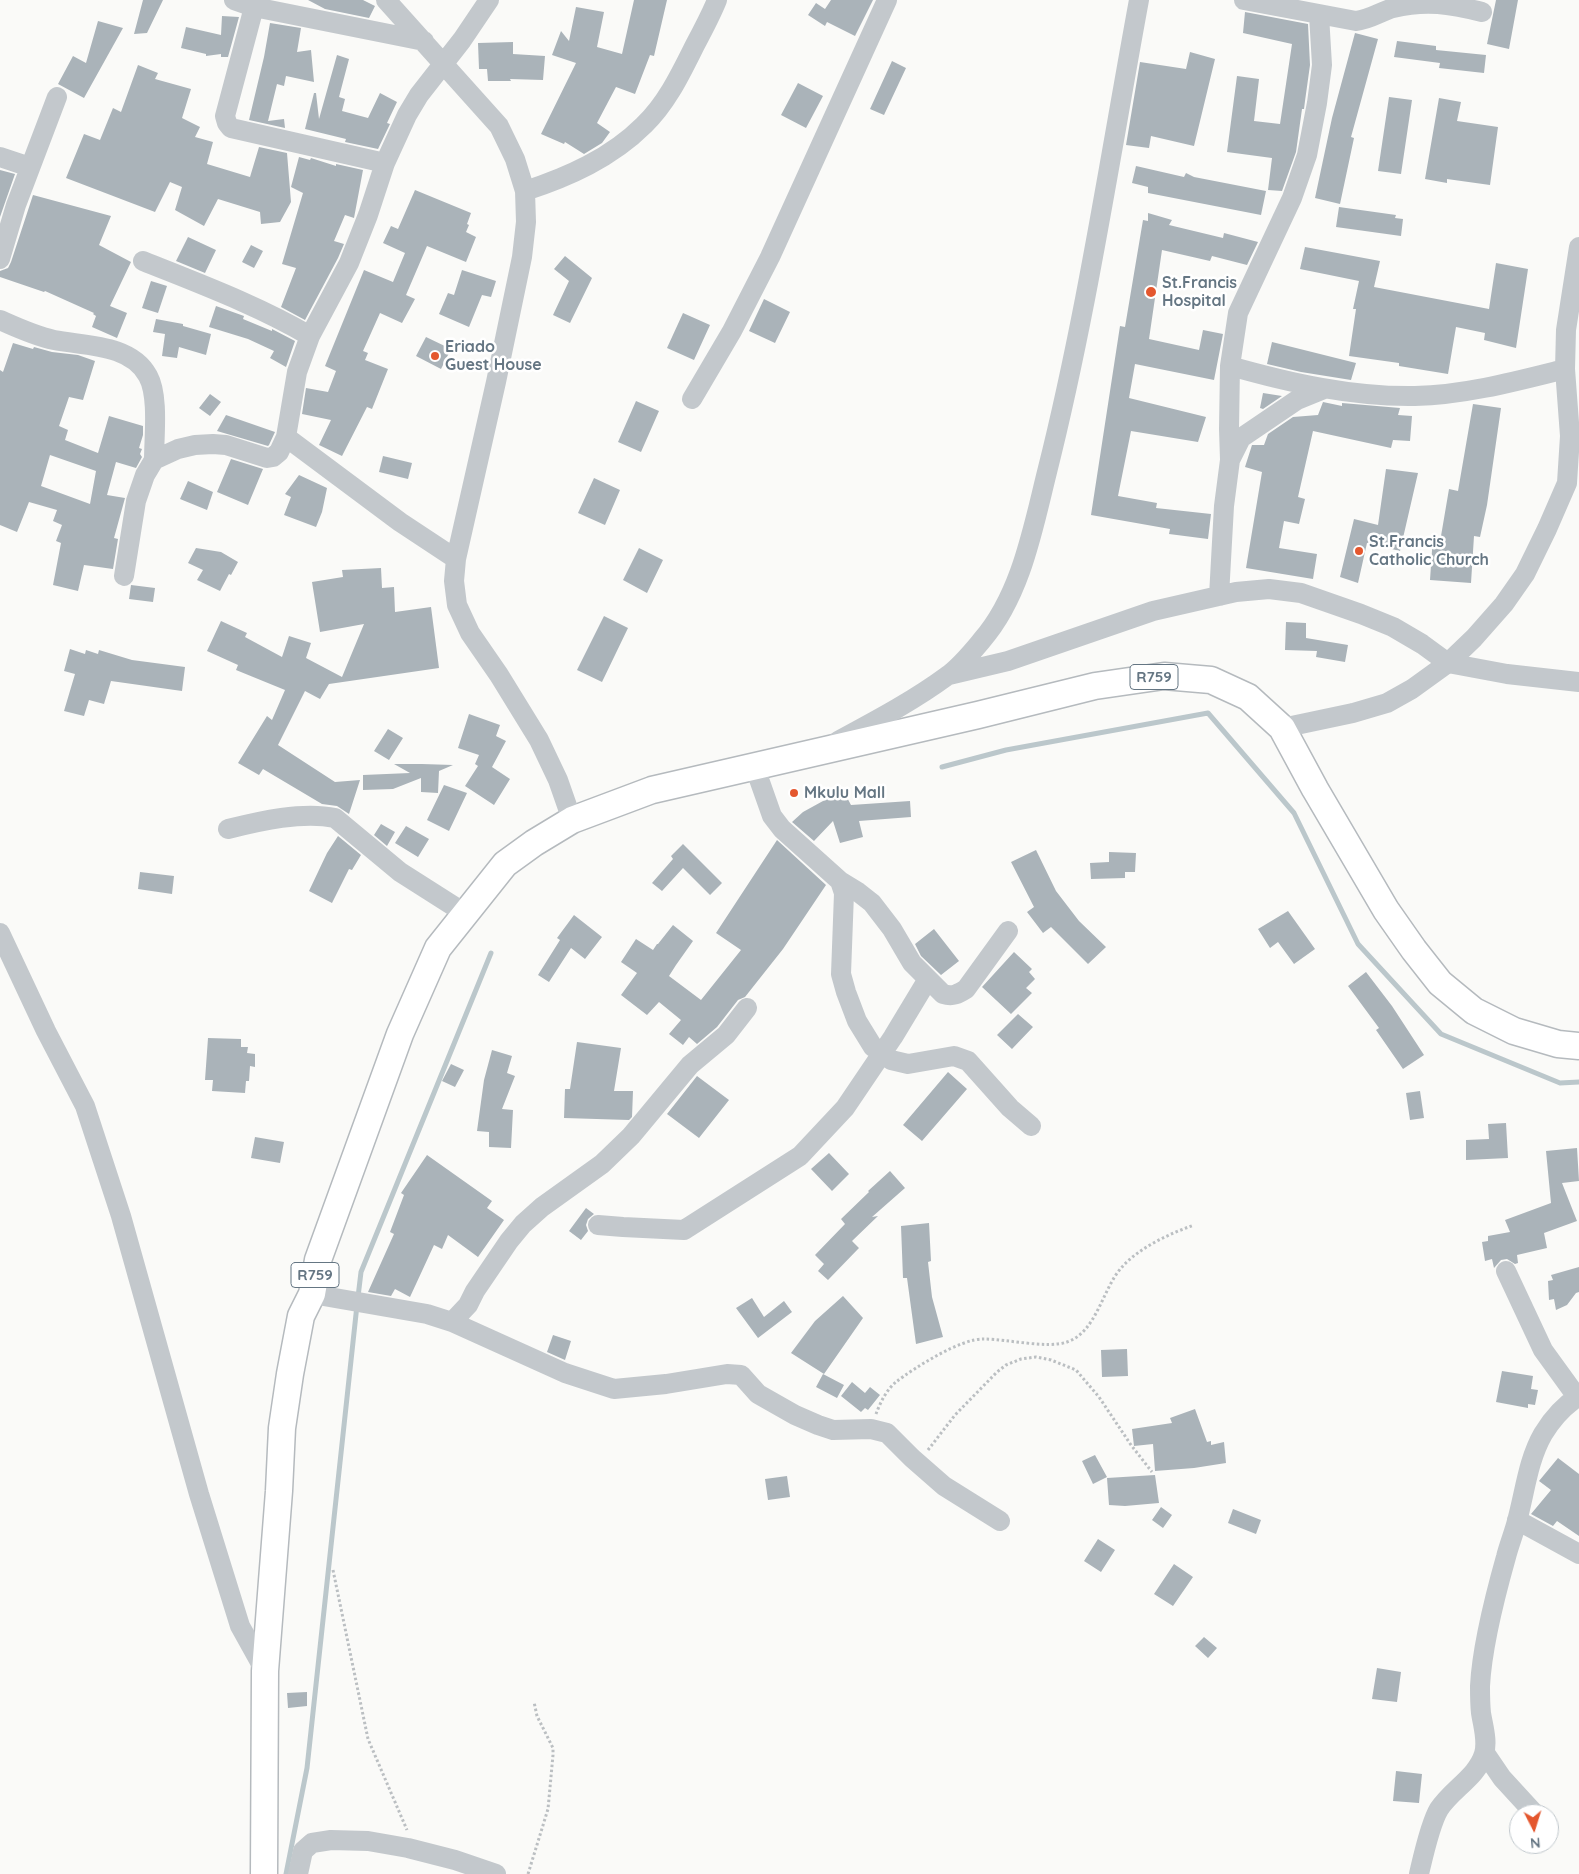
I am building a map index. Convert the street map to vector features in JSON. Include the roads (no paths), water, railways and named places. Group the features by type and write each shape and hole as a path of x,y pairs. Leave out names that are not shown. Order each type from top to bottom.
{"main road":[{"name":"R759","path":"264,1874 266,1671 282,1428 301,1316 312,1294 318,1260 400,1034 438,948 506,864 534,843 572,820 652,790 754,765 978,715 1095,686 1164,676 1211,680 1248,696 1282,728 1315,789 1386,910 1440,983 1474,1010 1514,1031 1558,1044 1579,1046"}],"street":[{"path":"234,0 254,6 424,41"},
{"path":"386,0 499,126 515,159 525,191 526,222 522,257 456,559 454,581 457,604 470,633 540,740 558,780 572,820"},
{"path":"154,460 178,449 195,445 226,445 267,458 273,457 279,452 286,436 298,372 310,336 349,262 368,215 385,163 407,115 419,95 462,40 489,0"},
{"path":"525,191 572,174 587,166 625,141 644,125 662,104 679,76 717,0"},
{"path":"692,399 732,330 770,257 887,0"},
{"path":"826,749 908,702 949,675 984,639 1004,605 1020,571 1031,535 1070,372 1139,0"},
{"path":"1244,0 1318,12 1356,21 1365,20 1392,8 1426,1 1450,4 1482,12"},
{"path":"254,6 226,116 227,123 231,128 385,163"},
{"path":"1219,596 1224,506 1230,460 1230,366 1238,313 1292,198 1307,155 1322,65 1318,12"},
{"path":"0,259 16,205 57,97"},
{"path":"0,157 30,167"},
{"path":"1282,728 1353,713 1387,703 1412,689 1448,663 1474,638 1504,604 1524,574 1548,529 1567,483 1570,436 1565,369 1566,330 1576,291 1579,247"},
{"path":"143,261 244,302 277,317 310,336"},
{"path":"0,320 54,340 93,345 118,351 138,364 148,376 154,394 154,460 145,475 136,501 124,576"},
{"path":"1230,366 1324,389 1415,396 1490,386 1565,369"},
{"path":"1230,460 1241,438 1297,400 1324,389"},
{"path":"286,436 400,522 456,559"},
{"path":"949,675 1008,661 1153,611 1236,592 1269,589 1301,593 1338,605 1393,628 1422,644 1448,663 1507,674 1579,682"},
{"path":"754,765 772,816 782,829 840,881 872,903 892,930 912,963 944,994 949,996 958,995 966,989 1008,930"},
{"path":"228,830 266,819 325,816 335,818 400,872 466,914"},
{"path":"840,881 844,893 841,974 846,992 865,1037 873,1047 891,1060 908,1064 954,1056 968,1061 1010,1108 1030,1126"},
{"path":"0,933 46,1031 85,1106 120,1216 199,1494 240,1626 266,1671"},
{"path":"598,1224 684,1230 800,1156 845,1108 882,1054 928,979"},
{"path":"452,1322 468,1305 475,1291 504,1248 524,1224 542,1207 602,1164 631,1136 690,1065 726,1035 747,1008"},
{"path":"1419,1874 1425,1849 1439,1810 1459,1785 1477,1769 1485,1753 1480,1686 1486,1643 1506,1557 1518,1520 1523,1493 1543,1435 1557,1415 1578,1396 1542,1350 1506,1271"},
{"path":"312,1294 427,1314 452,1322 565,1373 614,1389 666,1384 718,1375 741,1375 758,1394 768,1401 818,1425 832,1430 871,1429 887,1433 944,1486 1000,1521"},
{"path":"1518,1520 1579,1554"},
{"path":"1485,1753 1502,1778 1526,1804"},
{"path":"298,1874 303,1851 312,1842 331,1840 368,1841 408,1848 455,1860 496,1874"}],"waterway":[{"path":"942,767 1006,750 1208,713 1294,813 1358,944 1441,1034 1560,1083 1579,1082"},
{"path":"358,1297 361,1272 491,953"},
{"path":"286,1874 307,1768 357,1305"}],"place":[{"name":"St.Francis Hospital","path":"1151,292"},
{"name":"Eriado Guest House","path":"435,356"},
{"name":"St.Francis Catholic Church","path":"1359,551"},
{"name":"Mkulu Mall","path":"794,793"}]}
